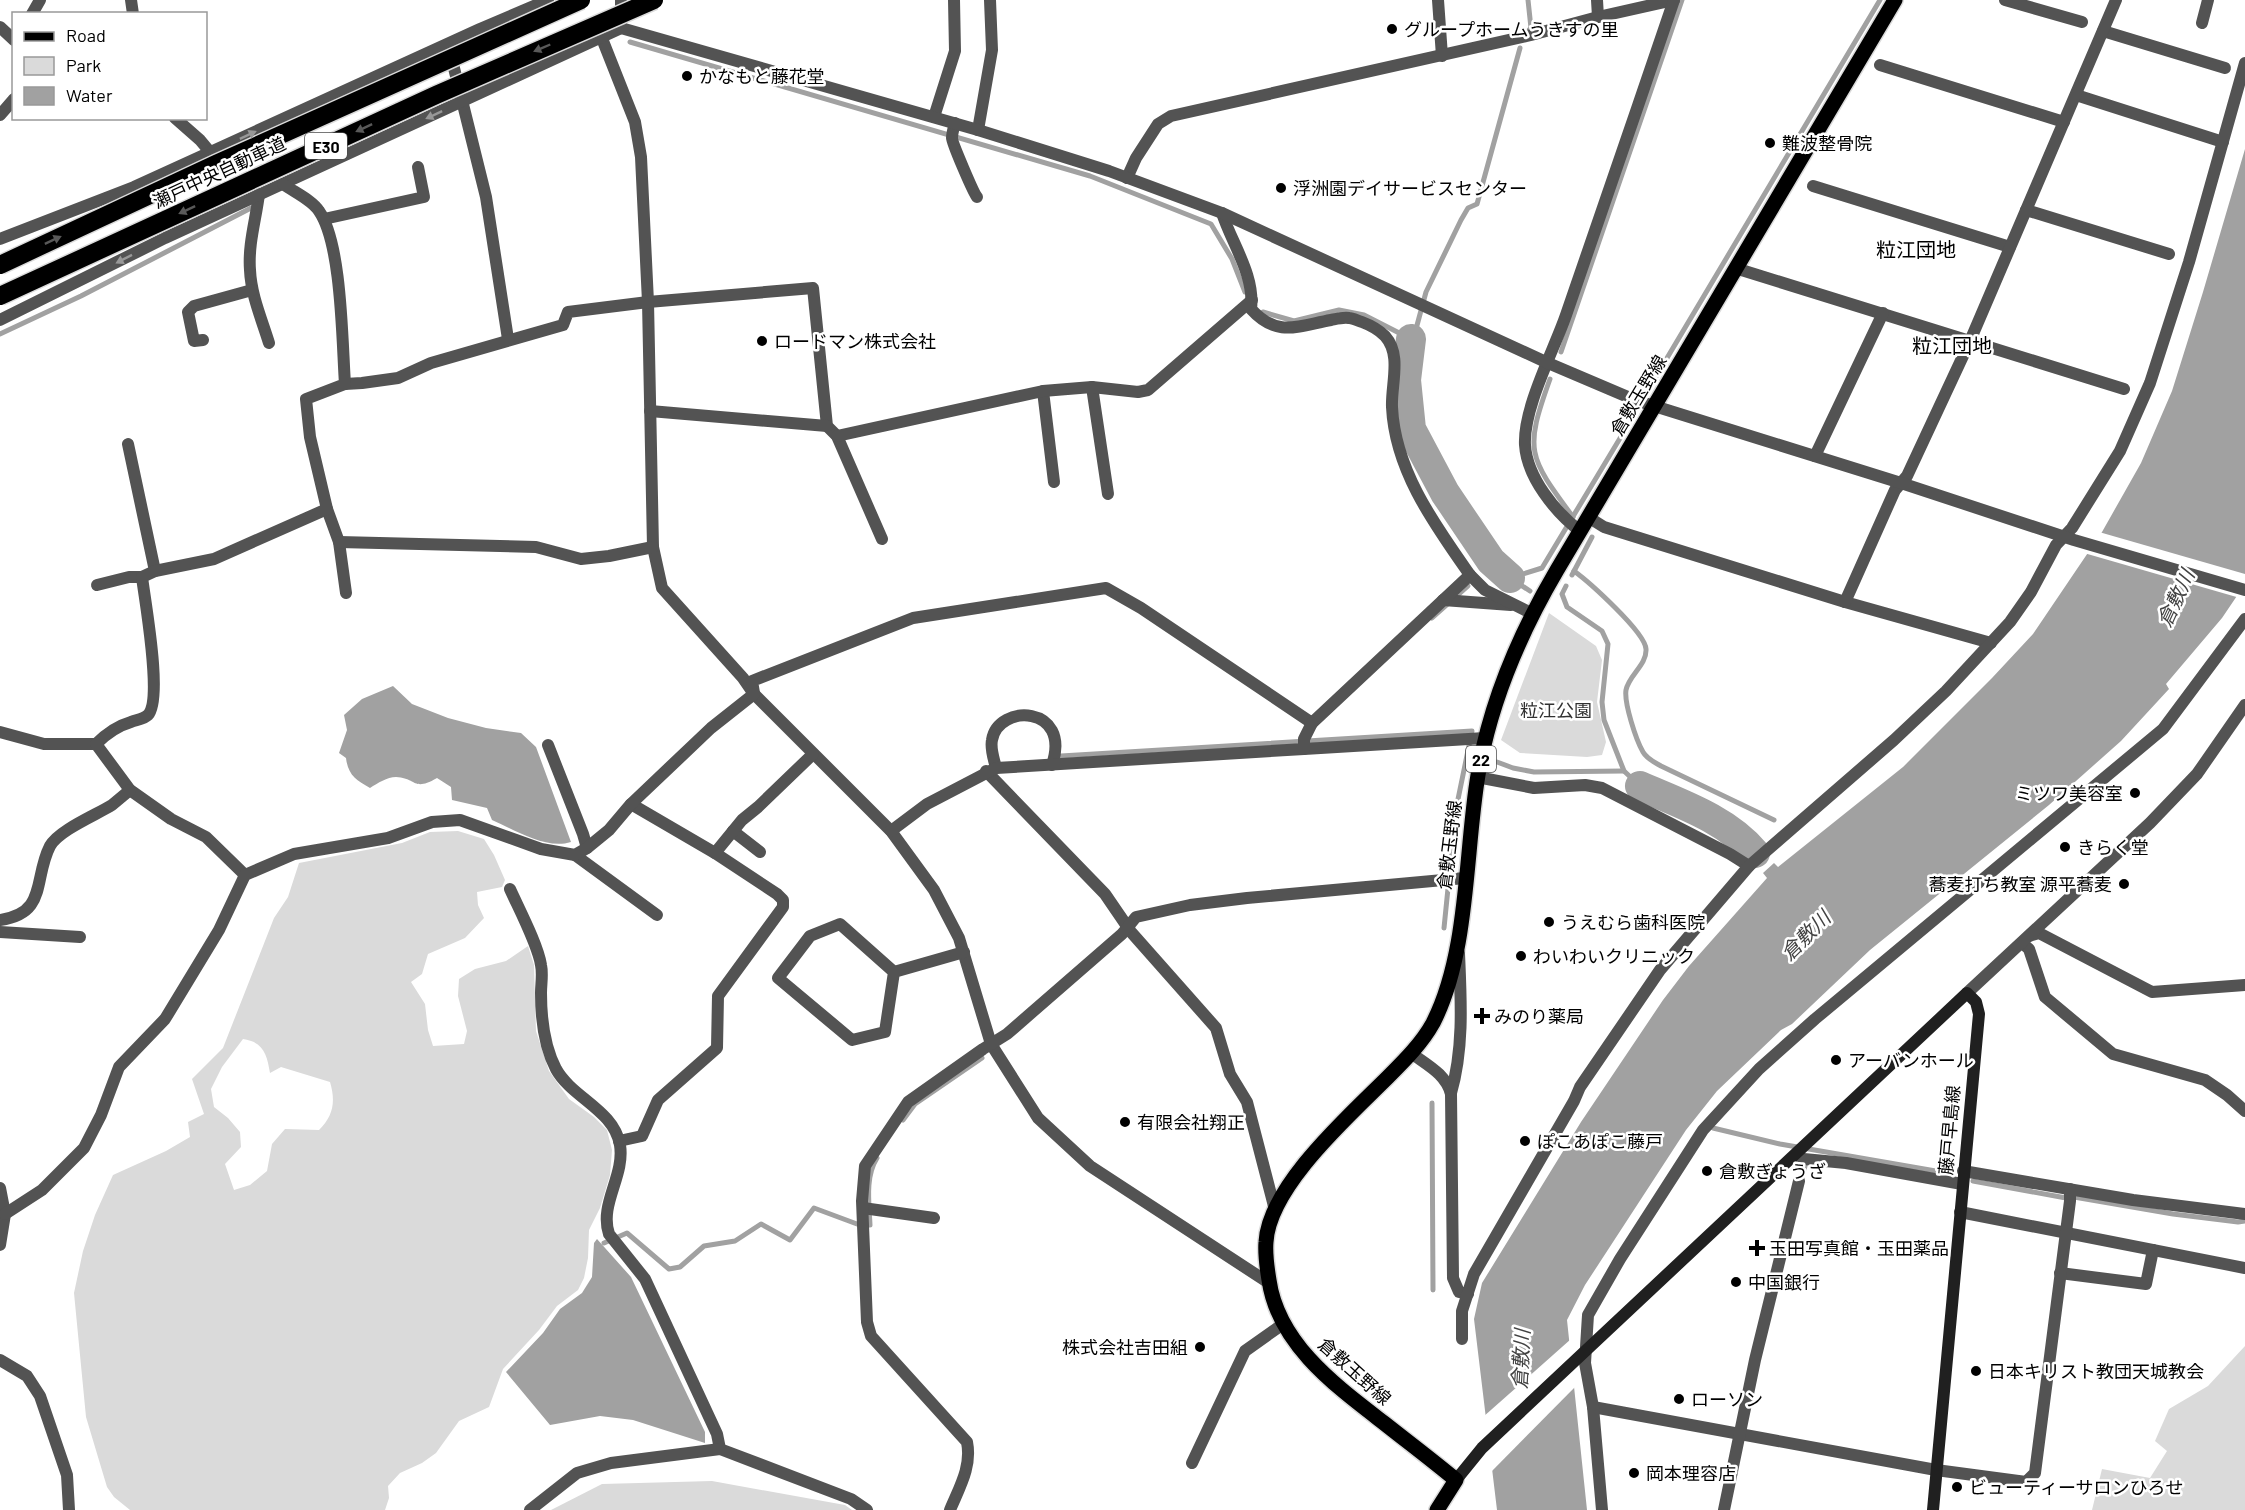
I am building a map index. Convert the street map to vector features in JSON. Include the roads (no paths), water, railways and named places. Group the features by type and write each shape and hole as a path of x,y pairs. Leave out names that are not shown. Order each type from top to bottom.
{"highway":[{"name":"瀬戸中央自動車道","path":"0,265 581,0"},
{"name":"瀬戸中央自動車道","path":"0,296 446,91 654,0"}],"main road":[{"name":"倉敷玉野線","path":"1456,1480 1325,1376 1302,1350 1283,1324 1269,1283 1265,1241 1275,1210 1302,1167 1411,1053 1432,1025 1442,1001 1459,934 1455,879 1478,777 1475,738 1576,523 1654,406 1895,0"},
{"path":"1437,1510 1456,1480 1482,1448 1796,1156 1967,993"},
{"name":"藤戸早島線","path":"1933,1510 1978,1014 1976,1002 1967,993"}],"street":[{"path":"621,0 621,28"},
{"path":"934,117 955,51 954,0"},
{"path":"978,129 992,50 990,0"},
{"path":"1438,0 1442,56"},
{"path":"1597,0 1598,17"},
{"path":"1127,178 1136,158 1158,124 1171,116 1442,56 1674,0"},
{"path":"1674,0 1528,419 1525,443 1532,470 1576,523 1604,527 1845,602 1991,643"},
{"path":"2006,0 2082,22"},
{"path":"2052,14 2056,0"},
{"path":"1845,602 1895,490 1907,476 1970,340 2116,0"},
{"path":"2202,23 2208,0"},
{"path":"0,238 134,187 539,2"},
{"path":"0,27 12,39"},
{"path":"0,320 165,238 621,28 934,117 953,131 978,129 1127,178 1222,213 1548,363 1635,400 2069,538 2245,590"},
{"path":"2103,31 2225,68"},
{"path":"601,36 635,122 641,157 648,302 653,547 662,588 743,678 754,694 891,831 934,890 959,938 991,1044 1038,1118 1090,1166 1269,1283"},
{"path":"448,44 486,197 508,339"},
{"path":"1462,1339 1462,1311 1474,1274 1580,1087 1660,970 1749,866 1946,691 1991,643 2031,592 2056,545 2069,538 2072,528 2120,451 2150,383 2189,262 2245,63"},
{"path":"1880,65 2064,122"},
{"path":"2076,95 2223,142"},
{"path":"0,115 12,101"},
{"path":"177,120 210,152"},
{"path":"953,131 956,153 971,182 973,193 977,197"},
{"path":"324,219 424,197 418,166"},
{"path":"283,184 318,209 324,219 335,258 345,384"},
{"path":"1813,186 2010,248"},
{"path":"259,194 250,244 250,271 252,290 269,344"},
{"path":"2026,210 2169,254"},
{"path":"1222,213 1250,282 1251,309 1260,318 1275,326 1289,329 1348,318 1371,326 1385,336 1395,352 1392,408 1404,466 1421,500 1470,575 1485,590 1533,614"},
{"path":"1736,268 2124,389"},
{"path":"346,593 339,542 327,509 310,437 306,399 345,384 398,378 431,363 563,325 568,312 648,302 813,288 827,426 837,436 882,539"},
{"path":"203,340 194,341 188,312 194,306 252,290"},
{"path":"837,436 1042,391 1092,387 1138,392 1148,390 1252,300"},
{"path":"1815,456 1883,313"},
{"path":"1092,387 1108,494"},
{"path":"1042,391 1054,482"},
{"path":"650,411 827,426"},
{"path":"128,444 155,571"},
{"path":"97,585 129,577 142,578 155,571 214,559 327,509"},
{"path":"339,542 536,547 580,559 653,547"},
{"path":"1304,744 1312,723 1448,602 1470,575"},
{"path":"0,732 44,744 96,744 105,734 146,716 152,709 155,683 142,578"},
{"path":"754,694 752,681 913,618 1106,588 1141,608 1312,723"},
{"path":"1448,602 1515,605"},
{"path":"1602,1510 1593,1407 1582,1354 1588,1315 1696,1140 1759,1069 1815,1019 2163,729 2245,619"},
{"path":"575,855 609,830 631,804 711,728 754,694"},
{"path":"1967,993 2150,823 2197,774 2245,705"},
{"path":"1052,765 1056,746 1052,730 1042,719 1020,716 1005,722 993,734 991,769 1105,894 1127,927 1215,1028 1230,1074 1247,1102 1275,1210"},
{"path":"891,831 927,804 991,769 1304,744 1475,738"},
{"path":"96,744 130,790 171,819 206,837 245,874"},
{"path":"548,745 584,834 587,848"},
{"path":"715,853 742,820 813,754"},
{"path":"1478,777 1534,788 1585,785 1602,788 1749,866"},
{"path":"0,920 21,915 31,906 50,846 58,837 113,804 130,790"},
{"path":"619,1141 642,1136 658,1100 717,1048 718,996 783,907 783,900 777,894 715,853 631,804"},
{"path":"5,1214 42,1190 84,1148 101,1115 119,1067 165,1019 219,930 245,874 294,854 387,838 432,822 460,820 541,849 575,855 657,915"},
{"path":"733,831 760,852"},
{"path":"950,1510 968,1467 967,1442 871,1336 867,1322 865,1166 908,1102 1007,1035 1122,934 1136,917 1218,901 1455,879"},
{"path":"510,889 542,964 541,1017 547,1044 556,1068 567,1085 613,1125 619,1141 619,1167 606,1212 606,1226 612,1239 645,1279 717,1434 720,1449"},
{"path":"840,924 894,972 885,1032 852,1040 778,978 810,936 840,924"},
{"path":"0,932 80,937"},
{"path":"2025,939 2039,933 2152,992 2245,985"},
{"path":"1459,934 1461,999 1458,1066 1451,1094 1453,1278 1459,1292 1468,1294"},
{"path":"2025,939 2045,997 2113,1054 2205,1080 2245,1111"},
{"path":"894,972 964,952"},
{"path":"1411,1053 1443,1077 1451,1094"},
{"path":"1796,1156 2070,1194 2245,1214"},
{"path":"1724,1510 1755,1360 1799,1181"},
{"path":"0,1188 5,1214 0,1245"},
{"path":"1593,1407 1936,1470 2026,1482 2035,1473 2070,1194"},
{"path":"867,1209 934,1218"},
{"path":"1960,1212 2245,1268"},
{"path":"2060,1273 2146,1284 2153,1250"},
{"path":"1192,1463 1245,1351 1283,1324"},
{"path":"0,1359 27,1376 40,1396 68,1475 69,1510"},
{"path":"530,1510 577,1473 611,1463 720,1449 850,1499 867,1510"}],"water":[{"name":"倉敷川","path":"2245,149 2245,584 2222,618 2166,684 2169,689 2121,741 2049,805 1870,950 1717,1091 1686,1130 1585,1285 1567,1320 1587,1510 1497,1510 1474,1319 1482,1283 1581,1122 1663,1000 1689,966 1767,878 1763,873 1774,863 1778,867 1903,767 1992,678 2033,634 2102,532 2141,463 2172,391"},
{"path":"393,686 412,704 448,718 486,728 521,733 536,747 571,842 561,844 541,841 492,820 487,808 452,800 451,787 437,778 419,784 393,777 370,788 357,779 351,773 346,758 339,753 347,730 344,715 362,699"},
{"path":"597,1239 631,1277 705,1432 705,1443 633,1420 600,1416 550,1425 506,1372 543,1333 560,1309 582,1293 592,1277 594,1243"}],"waterway":[{"path":"1528,0 1531,28 1529,30"},
{"path":"1561,352 1682,0"},
{"path":"1648,390 1880,0"},
{"path":"630,42 1090,176 1211,224 1232,259 1245,292"},
{"path":"1263,312 1294,321 1339,310 1364,315 1411,339 1426,292 1461,220 1468,208 1477,204 1520,48"},
{"path":"0,334 81,296 251,208"},
{"path":"1411,339 1406,380 1411,429 1445,493 1491,561 1510,578"},
{"path":"1550,379 1536,422 1535,452 1539,466 1547,480 1573,517"},
{"path":"1510,578 1542,568 1631,420"},
{"path":"1572,575 1592,537"},
{"path":"1482,569 1491,561"},
{"path":"1574,571 1627,620 1643,641 1646,655 1628,685 1626,696 1634,731 1645,754 1661,766 1774,820"},
{"path":"1510,578 1530,591"},
{"path":"1432,618 1468,586"},
{"path":"1566,586 1562,594 1567,607 1602,631 1608,644 1602,702 1604,720 1624,771 1640,786"},
{"path":"1061,756 1472,731 1456,809 1444,928"},
{"path":"1497,762 1534,772 1624,771"},
{"path":"1640,786 1717,821 1744,841 1755,853"},
{"path":"903,1120 915,1104 982,1058"},
{"path":"1432,1103 1433,1290"},
{"path":"1713,1128 1780,1144 1953,1174"},
{"path":"868,1225 870,1225 869,1182 877,1158"},
{"path":"1801,1181 1805,1166"},
{"path":"1973,1181 2173,1214 2245,1221"},
{"path":"604,1243 627,1233 669,1269 680,1267 704,1246 735,1241 761,1224 790,1240 814,1208 857,1224"}],"place":[{"name":"グループホームうきすの里","path":"1392,29"},
{"name":"かなもと藤花堂","path":"687,76"},
{"name":"難波整骨院","path":"1770,143"},
{"name":"浮洲園デイサービスセンター","path":"1281,188"},
{"name":"ロードマン株式会社","path":"762,341"},
{"name":"ミツワ美容室","path":"2135,793"},
{"name":"きらく堂","path":"2065,847"},
{"name":"蕎麦打ち教室 源平蕎麦","path":"2124,884"},
{"name":"うえむら歯科医院","path":"1549,922"},
{"name":"わいわいクリニック","path":"1521,956"},
{"name":"みのり薬局","path":"1482,1016"},
{"name":"アーバンホール","path":"1836,1060"},
{"name":"有限会社翔正","path":"1125,1122"},
{"name":"ぽこあぽこ藤戸","path":"1525,1141"},
{"name":"倉敷ぎょうざ","path":"1707,1171"},
{"name":"玉田写真館・玉田薬品","path":"1757,1248"},
{"name":"中国銀行","path":"1736,1282"},
{"name":"株式会社吉田組","path":"1200,1347"},
{"name":"日本キリスト教団天城教会","path":"1976,1371"},
{"name":"ローソン","path":"1679,1399"},
{"name":"岡本理容店","path":"1634,1473"},
{"name":"ビューティーサロンひろせ","path":"1957,1487"}],"district":[{"name":"粒江団地","path":"1916,249"},
{"name":"粒江団地","path":"1952,345"}],"park label":[{"name":"粒江公園","path":"1556,710"}]}
